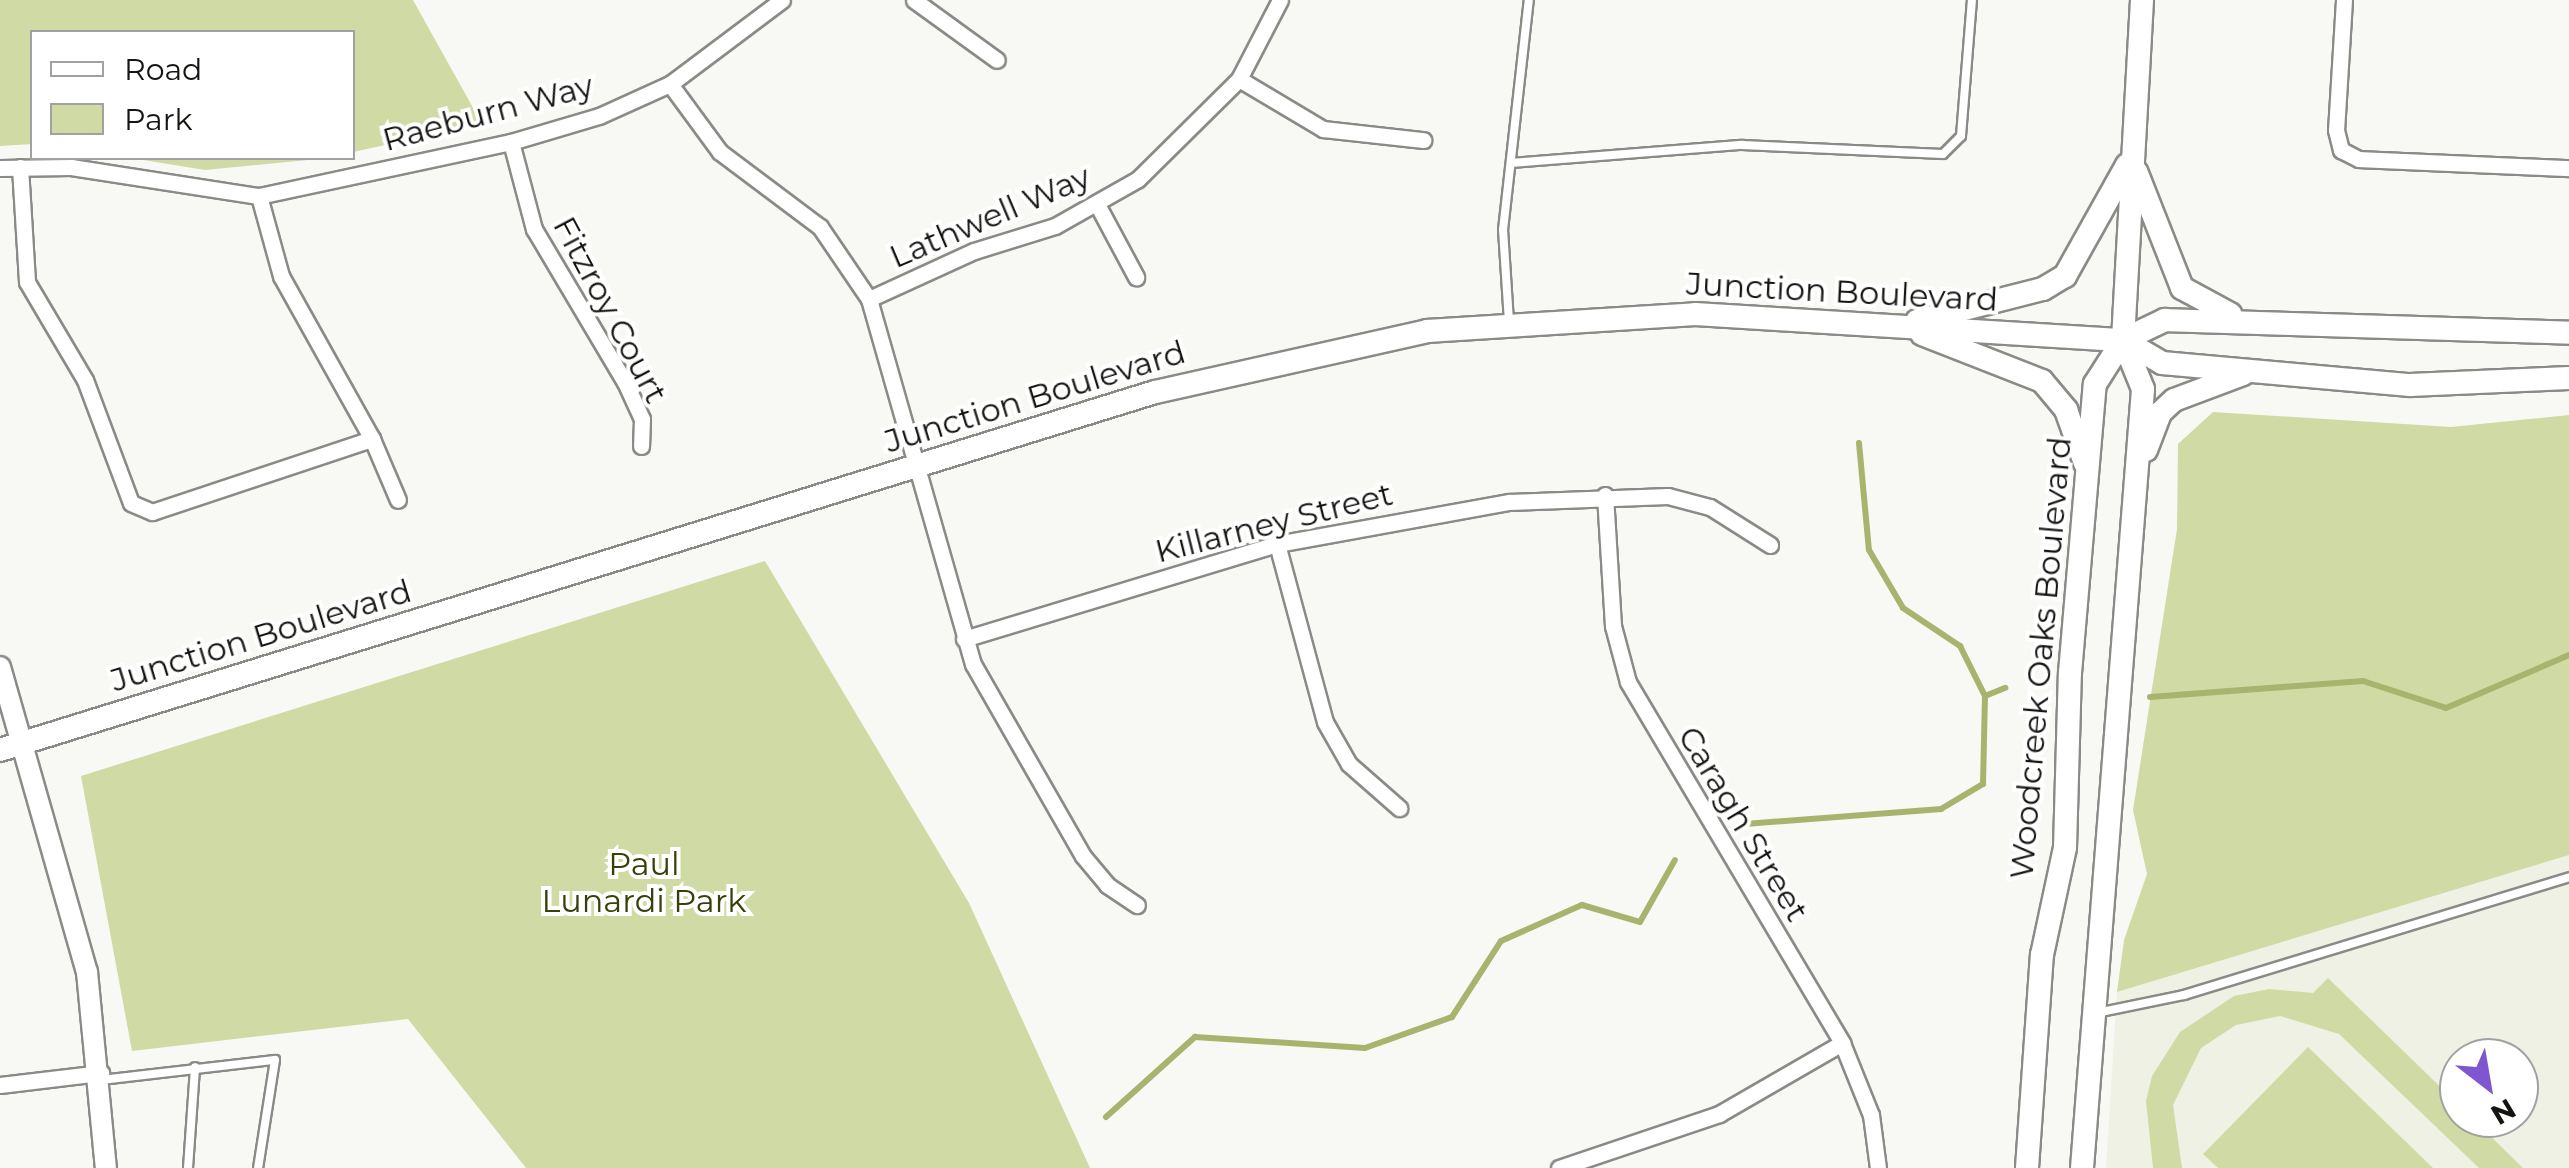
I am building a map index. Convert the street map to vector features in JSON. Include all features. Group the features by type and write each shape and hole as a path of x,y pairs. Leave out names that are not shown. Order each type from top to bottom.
{"main road":[{"name":"Woodcreek Oaks Boulevard","path":"2082,1168 2142,390 2123,340 2142,0"},
{"path":"2131,157 2182,288 2243,319"},
{"path":"1900,325 2042,289 2065,276 2131,157"},
{"name":"Junction Boulevard","path":"11,747 1155,392 1298,356 1510,322 1695,314 2123,340 2162,363 2410,385 2569,378"},
{"name":"Junction Boulevard","path":"2123,340 2166,320 2243,319 2569,333"},
{"path":"1900,325 2042,382 2066,410 2088,472"},
{"name":"Woodcreek Oaks Boulevard","path":"2027,1168 2042,955 2065,848 2070,673 2095,384 2123,340"},
{"path":"2137,477 2160,413 2187,393 2250,371"}],"street":[{"name":"Raeburn Way","path":"0,168 70,167 259,196 512,142 599,116 670,84 782,0"},
{"path":"914,0 997,60"},
{"name":"Lathwell Way","path":"869,299 1098,206 1174,150 1239,78 1280,0"},
{"path":"2344,0 2336,130 2341,150 2359,159 2569,168"},
{"path":"1239,78 1323,129 1423,140"},
{"path":"670,84 720,152 820,227 869,299 964,639 986,692 1083,856 1108,885 1137,905"},
{"name":"Fitzroy Court","path":"512,142 534,229 626,382 642,419 641,446"},
{"path":"20,168 27,282 86,380 131,504 152,512 372,439"},
{"path":"259,196 282,276 372,439 398,500"},
{"path":"1098,206 1136,277"},
{"name":"Killarney Street","path":"964,639 1278,544 1458,510 1604,495 1690,501 1770,544"},
{"name":"Caragh Street","path":"1604,495 1613,626 1628,682 1842,1043 1871,1115 1878,1168"},
{"path":"1278,544 1324,722 1349,764 1398,808"},
{"path":"0,668 11,747 71,904 101,1076 106,1168"},
{"path":"1559,1168 1720,1114 1842,1043"},
{"path":"0,1085 101,1076"}],"lane":[{"path":"1510,322 1503,230 1529,0"},
{"path":"1510,163 1742,145 1943,154 1961,136 1972,0"},
{"path":"2092,1014 2184,995 2569,877"},
{"path":"101,1076 274,1060 258,1168"},
{"path":"188,1168 195,1067"}],"shaded area":[{"path":"2569,855 2569,1168 2106,1168 2117,992"}],"green space":[{"path":"0,0 413,0 482,124 355,152 355,30 30,30 30,144 0,146"},
{"path":"143,160 308,160 205,170"},
{"path":"2213,412 2451,427 2569,415 2569,855 2117,992 2124,940 2147,874 2133,810 2177,529 2178,444"},
{"name":"Paul Lunardi Park","path":"765,561 969,903 1090,1168 526,1168 408,1019 132,1051 81,776"},
{"path":"2328,978 2439,1086 2439,1130 2339,1034 2280,1016 2236,1025 2201,1048 2173,1105 2182,1168 2153,1168 2146,1101 2152,1076 2180,1032 2234,996 2269,989 2313,993"},
{"path":"2308,1047 2433,1168 2218,1168 2203,1154"},
{"path":"2448,1138 2492,1138 2523,1168 2479,1168"}],"waterway":[{"path":"1859,443 1869,550 1903,608 1960,646 1985,696"},
{"path":"2150,697 2363,681 2446,708 2569,655"},
{"path":"1745,824 1941,809 1983,784 1985,696 2005,688"},
{"path":"1106,1117 1195,1037 1365,1048 1452,1017 1501,941 1582,905 1640,922 1675,860"}]}
